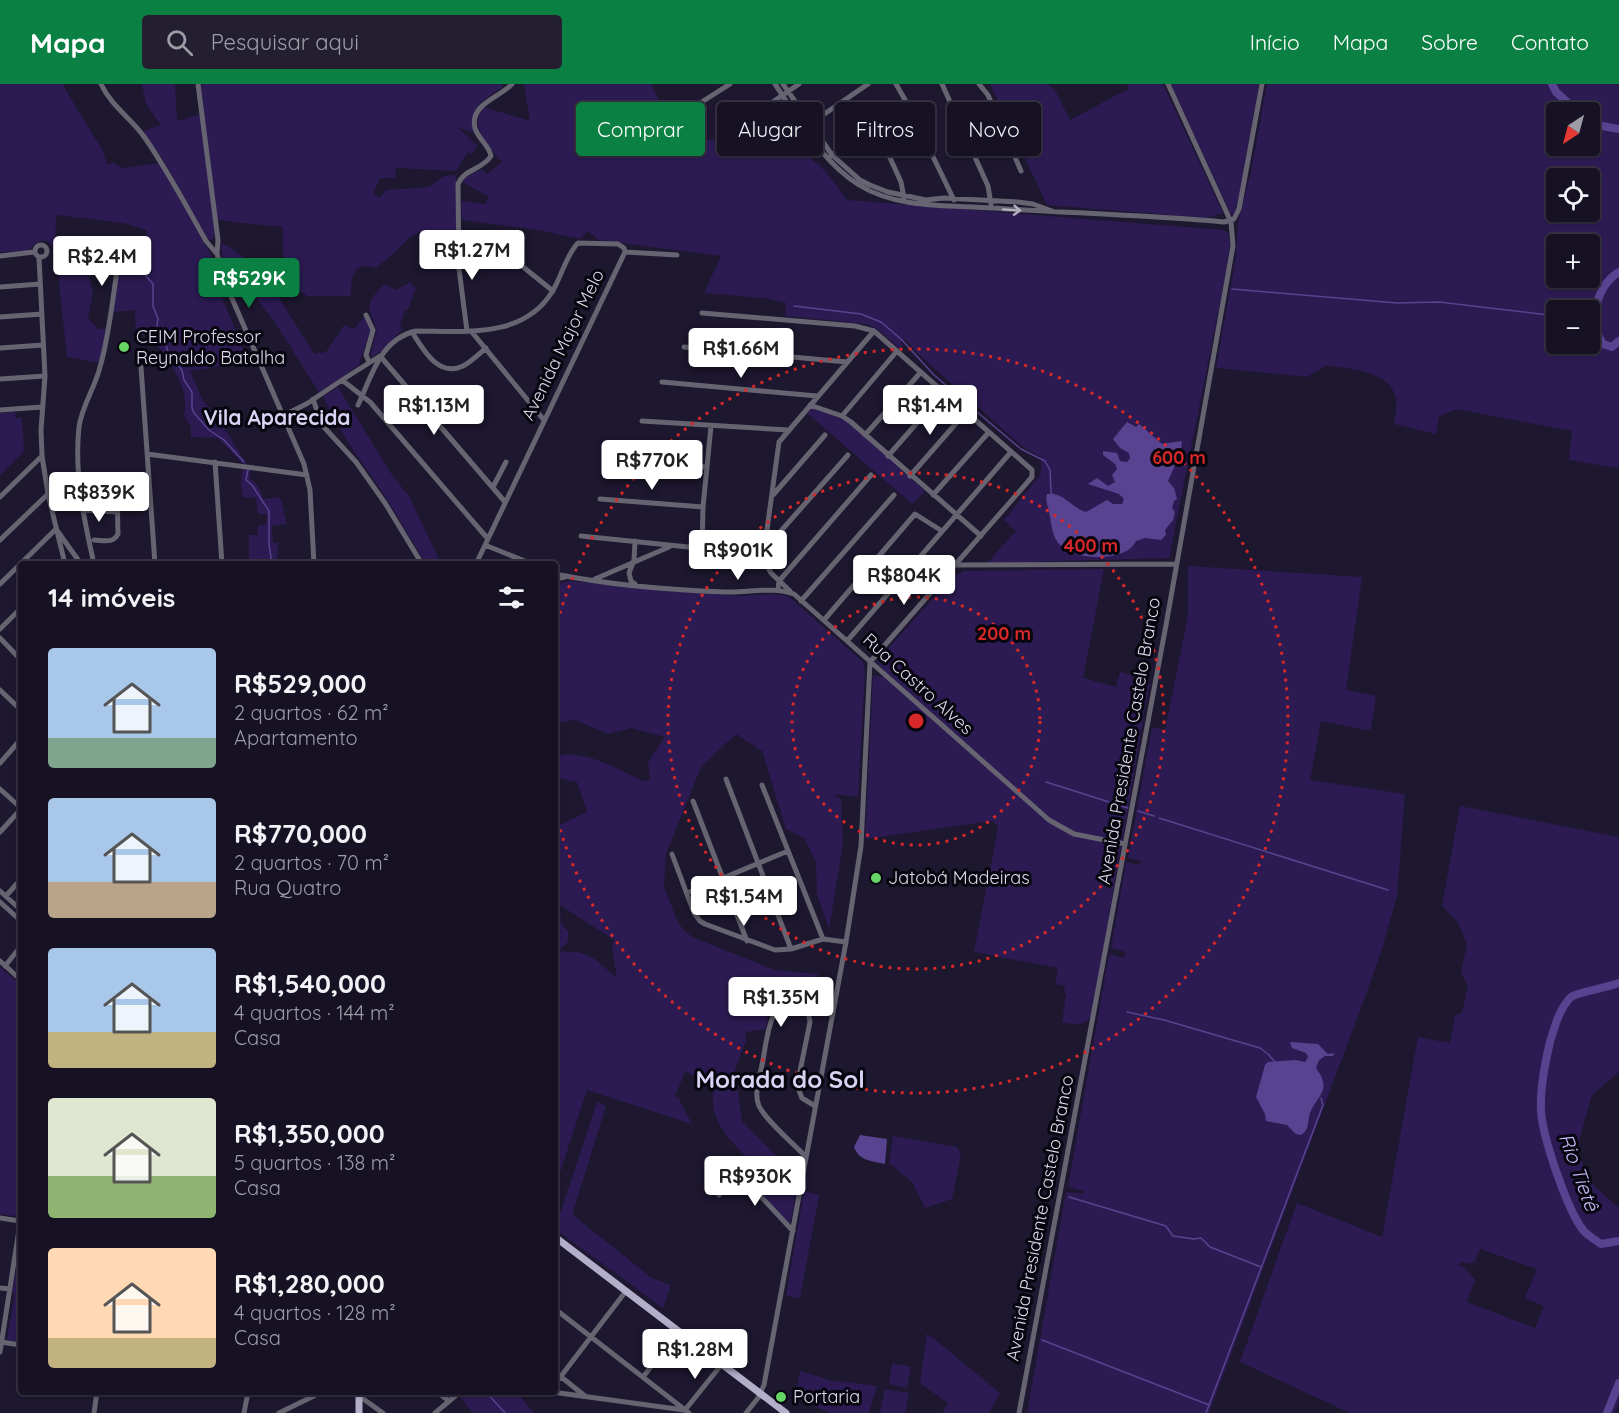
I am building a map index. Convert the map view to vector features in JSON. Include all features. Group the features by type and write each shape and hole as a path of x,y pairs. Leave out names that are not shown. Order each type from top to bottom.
{"main road":[{"path":"558,1239 786,1413"},
{"path":"359,1395 359,1413"}],"street":[{"path":"101,84 110,99 141,132 156,153 206,241 217,254"},
{"path":"198,84 218,240 217,254 227,287 304,464 310,490 314,561"},
{"path":"512,84 483,105 476,115 475,129 491,156 483,165 464,174 459,181 459,269 469,331 486,348 544,420"},
{"path":"702,102 730,84"},
{"path":"775,84 790,102"},
{"path":"783,84 785,94"},
{"path":"773,102 799,84"},
{"path":"823,115 868,84"},
{"path":"896,84 906,102"},
{"path":"942,84 988,186 991,208"},
{"path":"979,84 988,95 1021,171"},
{"name":"Avenida Presidente Castelo Branco","path":"1019,1413 1233,246 1231,222 1168,84"},
{"path":"904,199 958,207 1231,222 1239,209 1262,84"},
{"path":"823,149 835,168 883,197 926,200 953,198 1033,204 1057,213"},
{"path":"829,157 835,153"},
{"path":"889,156 901,182 904,199"},
{"path":"933,156 958,207"},
{"path":"492,242 553,291"},
{"path":"283,416 314,399 380,356 399,338 412,332 469,331 516,324 525,320 539,309 553,291 578,243 618,244 624,248 625,252 677,255"},
{"path":"34,252 38,245 45,247 46,255 39,258"},
{"path":"0,256 34,252"},
{"path":"34,252 39,258 45,376 42,407 42,456 48,494 65,561"},
{"name":"Avenida Major Melo","path":"478,561 625,252"},
{"path":"93,561 83,510 78,462 79,428 83,408 102,363 116,266"},
{"path":"0,287 40,284"},
{"path":"0,317 42,314"},
{"path":"702,314 855,326 874,331 1032,470 1032,477 870,662 861,846 846,942 761,1394 746,1413"},
{"path":"366,315 373,330 366,355 369,362"},
{"path":"794,594 779,581 765,563 764,551 777,446 781,438 874,331"},
{"path":"412,332 428,356 443,367 461,367 486,348"},
{"path":"0,348 43,345"},
{"path":"684,347 848,362"},
{"path":"842,416 897,351"},
{"path":"358,405 380,356"},
{"path":"380,356 505,502"},
{"path":"141,367 155,561"},
{"path":"865,435 921,372"},
{"path":"0,379 45,376"},
{"path":"342,380 363,395 399,434 487,542 526,561"},
{"path":"662,382 817,396"},
{"path":"888,456 944,392"},
{"path":"314,399 322,425 356,462 420,561"},
{"path":"810,405 842,416 981,536"},
{"path":"0,410 42,407"},
{"path":"910,476 966,412"},
{"path":"642,421 788,430"},
{"path":"702,548 703,507 711,426"},
{"path":"933,495 989,432"},
{"path":"772,496 825,435"},
{"path":"847,641 1011,452"},
{"path":"147,454 307,475"},
{"path":"764,551 848,455"},
{"path":"0,497 42,456"},
{"path":"620,460 707,467"},
{"path":"215,462 222,561"},
{"path":"493,487 506,462"},
{"path":"778,589 779,581 871,476"},
{"path":"90,484 116,489 118,534 110,541 94,540"},
{"path":"0,540 48,494"},
{"path":"801,601 894,495"},
{"path":"600,499 703,507"},
{"path":"83,510 117,512"},
{"path":"824,620 915,514 942,531"},
{"path":"56,529 78,561"},
{"path":"23,561 56,529"},
{"path":"581,536 727,550"},
{"path":"635,542 634,560 629,573 636,585"},
{"path":"592,580 670,546"},
{"path":"70,561 74,558"},
{"path":"956,565 1176,564"},
{"path":"0,584 18,566"},
{"name":"Rua Castro Alves","path":"558,575 636,585 724,592 778,589 794,594 1049,820 1074,834 1125,844"},
{"name":"Rua Castro Alves","path":"558,579 570,577"},
{"path":"0,629 18,611"},
{"path":"0,638 18,656"},
{"path":"1,692 18,707"},
{"path":"0,763 18,742"},
{"path":"726,779 791,949"},
{"path":"762,786 823,939"},
{"path":"0,789 18,805"},
{"path":"693,801 747,941"},
{"path":"0,832 18,811"},
{"path":"687,893 788,851"},
{"path":"672,854 694,913 700,921 775,950 791,949 823,939 846,942"},
{"path":"6,896 18,882"},
{"path":"0,891 18,907"},
{"path":"0,902 18,918"},
{"path":"18,949 3,964 18,977"},
{"path":"806,1157 761,1110 757,1099 770,1023 776,1011 786,1002 797,1001 803,1005 809,1016 810,1022 797,1086 802,1098 815,1106"},
{"path":"719,1195 727,1174 735,1171 793,1231"},
{"path":"0,1218 18,1219"},
{"path":"0,1352 18,1236"},
{"path":"0,1287 9,1289"},
{"path":"558,1380 627,1291"},
{"path":"558,1311 687,1412"},
{"path":"643,1377 679,1331"},
{"path":"2,1342 18,1345"},
{"path":"687,1412 722,1364"},
{"path":"558,1374 586,1397"},
{"path":"558,1393 687,1412"},
{"path":"94,1413 97,1395"},
{"path":"244,1413 247,1395"},
{"path":"279,1413 316,1395"},
{"path":"360,1395 383,1413"},
{"path":"441,1395 449,1401"},
{"path":"435,1413 456,1395"}],"shaded area":[{"path":"0,84 64,84 103,151 107,165 115,162 123,168 159,163 212,257 208,262 248,362 190,371 203,401 217,417 247,464 243,464 218,438 191,437 191,426 184,416 184,394 181,383 170,363 151,335 136,335 135,310 112,312 121,270 131,253 148,240 146,230 124,223 56,215 55,248 41,241 27,251 0,252"},
{"path":"142,84 175,84 177,121 200,114 215,233 212,240 208,239 204,233 164,161 143,131 161,125 146,104"},
{"path":"200,84 501,84 503,87 479,105 474,116 475,133 458,128 478,146 471,154 468,152 456,171 396,168 395,178 380,178 373,194 380,197 386,190 429,187 444,176 456,175 456,231 447,230 438,234 420,232 408,239 376,268 362,266 353,277 351,296 307,296 300,291 295,294 286,283 288,258 283,257 283,227 217,220"},
{"path":"524,84 651,84 660,102 576,102 576,156 705,156 705,140 717,140 717,156 806,156 823,169 847,200 1224,230 1228,233 1230,245 1222,293 1169,558 987,563 1016,531 1004,520 1041,474 1041,457 1023,447 917,353 905,339 901,342 903,345 900,349 877,329 867,324 785,316 786,303 764,298 704,293 721,256 599,240 588,231 580,239 539,230 462,220 461,201 486,204 488,196 462,182 482,169 487,174 502,162 486,143 479,130 479,116 483,108 530,121"},
{"path":"990,84 1048,84 1055,90 1070,120 1128,89 1127,84 1163,84 1223,213 1206,218 1047,205 1024,156 1041,156 1041,102 998,102"},
{"path":"1171,84 1259,84 1234,215 1230,213"},
{"path":"1267,84 1619,84 1619,466 1617,468 1569,460 1572,431 1456,409 1439,417 1436,434 1394,424 1396,399 1393,389 1378,377 1358,370 1327,365 1307,377 1216,368 1236,257 1238,222 1251,172"},
{"path":"221,243 250,263 263,277 315,354 326,352 344,325 354,329 364,317 371,328 359,365 319,392 264,308 252,293 223,266"},
{"path":"57,263 91,269 89,279 93,292 88,319 99,329 106,329 101,363 67,357"},
{"path":"410,282 416,288 408,309 405,309 400,326 402,330 378,354 370,357 377,329 369,305 373,296 385,284 396,290"},
{"path":"338,387 390,472 410,498 440,561 424,561 385,496 349,444 323,397"},
{"path":"814,408 847,421 925,491 912,504 807,413"},
{"path":"15,412 15,418 22,418 24,451 0,475 0,413"},
{"path":"1127,422 1136,427 1139,424 1162,444 1182,441 1181,452 1168,481 1174,488 1177,499 1172,508 1175,512 1173,520 1161,540 1145,538 1136,541 1123,553 1089,557 1068,551 1061,546 1054,534 1046,501 1047,494 1063,497 1086,512 1107,500 1113,504 1122,504 1124,499 1119,494 1088,484 1097,478 1108,486 1115,482 1112,475 1117,469 1115,464 1103,455 1103,451 1117,453 1120,461 1127,462 1130,458 1129,453 1120,448 1113,439"},
{"path":"242,469 250,470 250,478 260,489 263,499 280,497 287,524 272,526 273,543 278,543 277,561 249,561 249,535 258,535 258,525 266,525 267,514 258,514 256,498 243,497"},
{"path":"1188,566 1362,577 1346,690 1376,696 1371,729 1321,721 1310,780 1405,794 1397,896 1364,1000 1209,1413 1027,1413 1066,1192 1084,1194 1084,1191 1068,1187 1109,954 1124,958 1125,952 1111,948 1126,862 1141,865 1141,861 1128,858 1152,727 1165,730 1188,615"},
{"path":"1104,569 1083,678 1116,687 1120,672 1150,680 1092,1014 1083,1023 1076,1024 1062,1022 1066,994 1064,993 1065,986 1055,984 1058,968 974,952 998,828 995,823 991,821 865,839 873,675 881,677 886,672 876,662 953,576 964,571"},
{"path":"570,581 738,596 775,594 788,596 863,662 865,672 858,797 832,794 841,799 843,844 829,929 817,895 816,862 804,838 786,829 762,751 736,734 701,767 666,854 664,886 677,921 692,937 775,970 818,974 816,983 798,980 796,990 770,985 768,995 774,1005 768,1016 766,1029 745,1032 746,1040 733,1076 734,1086 738,1091 742,1121 799,1179 790,1225 736,1167 745,1156 724,1131 715,1114 713,1094 715,1082 685,1072 675,1096 679,1099 692,1124 587,1090 558,1179 558,952 558,826 587,812 577,782 558,778 558,756 565,754 588,757 644,781 650,780 648,762 665,737 631,728 608,734 575,720 558,723 558,583","holes":["560,905 614,940 612,947 617,978 585,954 558,952 567,943 569,932 561,923"]},
{"path":"1460,806 1619,837 1619,1072 1592,1095 1576,1151 1595,1187 1619,1208 1619,1403 1615,1413 1350,1413 1240,1362 1297,1203 1382,1237 1418,1037 1450,1043 1455,1015 1462,1013 1468,986 1461,972 1467,945 1458,922 1442,906","holes":["1480,1249 1537,1269 1525,1298 1544,1306 1535,1328 1467,1302 1475,1280 1465,1268 1459,1265 1460,1262 1470,1264 1475,1261"]},
{"path":"0,967 18,982 18,1211 17,1216 0,1214"},
{"path":"1290,1042 1318,1044 1328,1054 1334,1053 1333,1056 1325,1056 1319,1060 1316,1068 1321,1076 1323,1088 1310,1113 1307,1128 1301,1135 1296,1134 1287,1125 1266,1121 1256,1097 1265,1065 1268,1062 1296,1060 1305,1062 1308,1057 1306,1053 1292,1048"},
{"path":"597,1102 606,1106 573,1212 574,1216 652,1278 671,1285 663,1308 558,1231 558,1220"},
{"path":"860,1135 887,1139 885,1164 866,1160 856,1152 854,1147"},
{"path":"893,1136 957,1147 961,1154 952,1199 925,1208 912,1182 889,1163"},
{"path":"804,1191 819,1195 800,1298 786,1296"},
{"path":"18,1258 18,1342 7,1340 15,1294 12,1293"},
{"path":"927,1333 1000,1393 989,1413 943,1413 948,1403 920,1383"},
{"path":"892,1363 911,1367 907,1388 889,1384"},
{"path":"800,1371 836,1382 877,1386 869,1413 831,1413 795,1398"},
{"path":"885,1389 909,1393 905,1413 880,1413"},
{"path":"463,1395 519,1395 534,1413 473,1413 460,1397"}],"waterway":[{"name":"Rio Tietê","path":"1552,84 1556,92 1567,102"},
{"name":"Rio Tietê","path":"1600,125 1619,129"},
{"path":"137,249 146,276 153,284 153,306 158,319 156,331 164,339 169,355 182,370 184,380 192,392 194,413 244,462"},
{"name":"Rio Tietê","path":"1619,272 1605,286 1595,315 1598,335 1603,344 1612,347 1619,341"},
{"path":"1232,289 1397,303 1439,302 1546,315"},
{"path":"794,306 861,314 881,322 902,340 934,375 970,406 1021,449 1045,461 1050,470 1053,495"},
{"path":"248,470 246,480 252,485 269,511 272,561"},
{"path":"1046,782 1128,808"},
{"path":"1138,811 1154,816"},
{"path":"1159,818 1388,890"},
{"name":"Rio Tietê","path":"1619,983 1574,995 1563,1007 1550,1042 1543,1075 1541,1101 1542,1122 1551,1154 1563,1190 1577,1220 1585,1232 1601,1244 1619,1241"},
{"path":"1127,1012 1164,1020 1260,1048 1274,1061"},
{"path":"1206,1413 1323,1105 1321,1098"},
{"path":"1069,1197 1166,1226 1173,1236 1201,1238 1210,1247 1261,1267"},
{"path":"1042,1340 1209,1405"},
{"name":"Rio Tietê","path":"1607,1413 1619,1383"},
{"path":"489,1395 505,1413"}],"place":[{"name":"CEIM Professor Reynaldo Batalha","path":"124,347"},
{"name":"Jatobá Madeiras","path":"876,878"},
{"name":"Portaria","path":"781,1397"}],"district":[{"name":"Vila Aparecida","path":"277,418"},
{"name":"Morada do Sol","path":"780,1080"}]}
